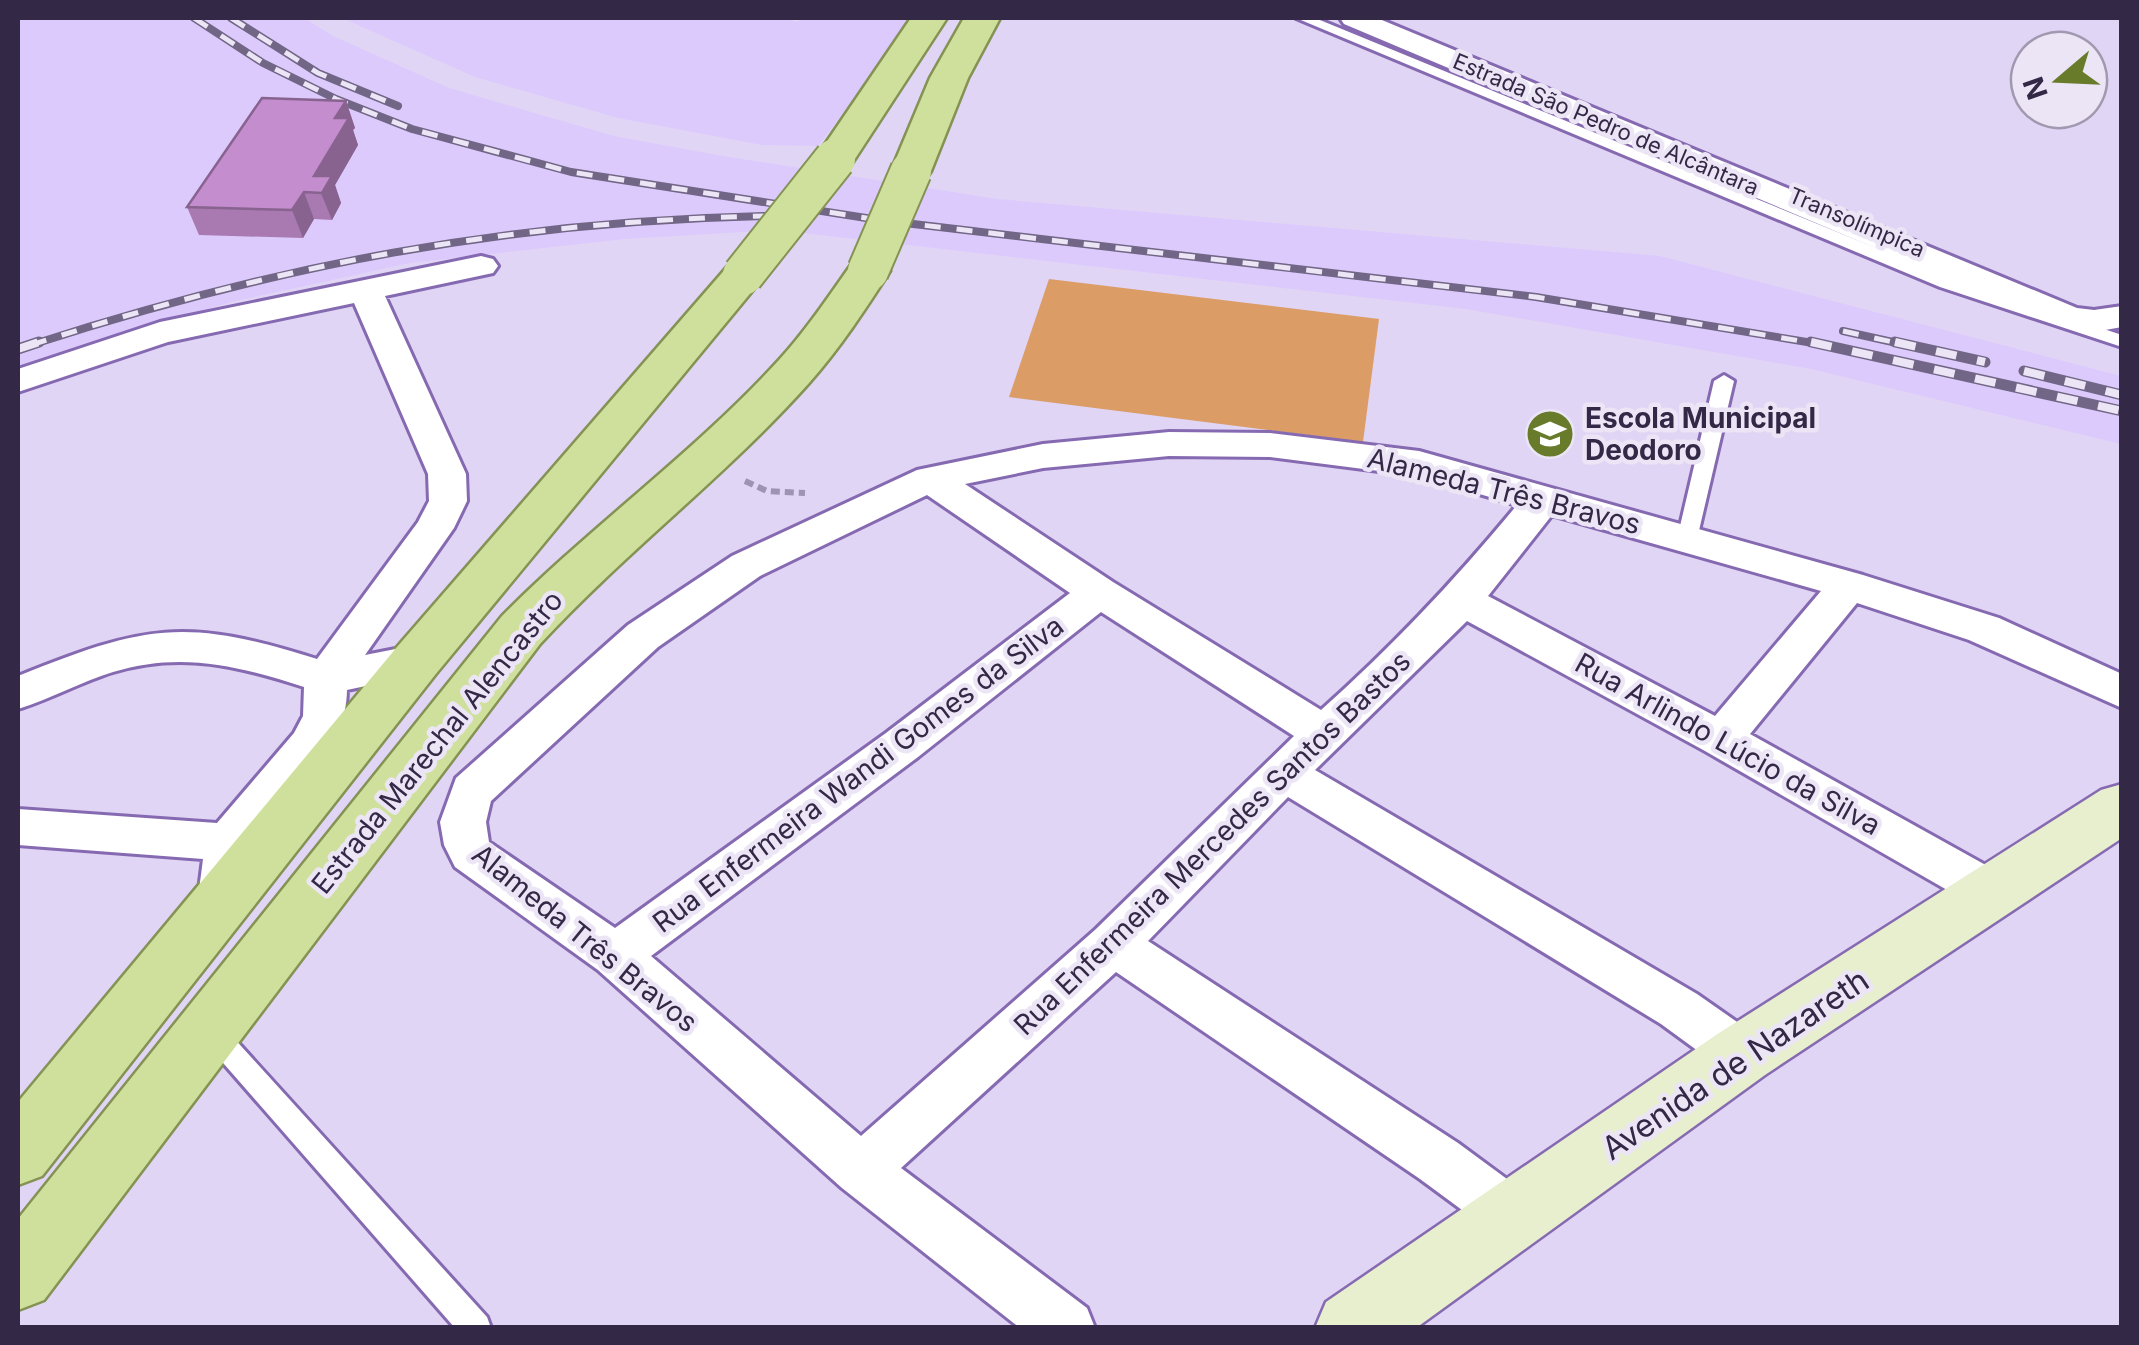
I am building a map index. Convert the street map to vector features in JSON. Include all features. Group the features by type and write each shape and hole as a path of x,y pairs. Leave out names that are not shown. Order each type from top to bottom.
{"main road":[{"path":"18,1153 416,661 743,274 834,159 929,18"},
{"name":"Estrada Marechal Alencastro","path":"18,1275 522,630 571,576 757,409 827,333 868,271 949,78 982,18"}],"street":[{"name":"Estrada São Pedro de Alcântara","path":"1354,18 2070,318 2122,316"},
{"path":"18,381 160,333 481,266"},
{"path":"222,898 228,842 310,745 325,716 326,678 434,528 448,501 446,474 365,288"},
{"name":"Alameda Três Bravos","path":"1067,1328 860,1170 615,955 472,854 462,836 462,815 472,791 643,636 746,566 930,478 1043,456 1170,444 1270,445 1419,464 1687,538 1984,629 2122,692"},
{"path":"930,478 1100,592 1324,733"},
{"name":"Rua Enfermeira Mercedes Santos Bastos","path":"860,1170 1112,944 1324,733 1414,651 1462,600 1544,498"},
{"path":"1720,739 1849,585"},
{"name":"Rua Enfermeira Wandi Gomes da Silva","path":"615,955 902,745 1100,592"},
{"name":"Rua Arlindo Lúcio da Silva","path":"1462,600 1992,892"},
{"path":"18,693 102,660 157,646 199,645 245,652 326,678 416,661"},
{"path":"1286,774 1679,1009 1742,1054"},
{"name":"Avenida de Nazareth","path":"1352,1328 1515,1218 1742,1054 2122,806"},
{"path":"18,827 228,842"},
{"path":"1112,944 1439,1161 1515,1218"}],"lane":[{"name":"Transolímpica","path":"1303,18 1946,283 2122,342"},
{"path":"1687,538 1724,381"},
{"path":"210,1029 476,1328"}],"path":[{"path":"738,477 767,490 815,494"}],"shaded area":[{"path":"18,18 304,18 333,36 449,88 614,136 723,156 997,199 1660,256 2121,376 2121,444 1811,369 1466,309 777,230 625,239 410,263 231,302 18,370"},
{"path":"342,18 789,18 795,22 808,18 915,18 818,146 762,145 618,118 475,77"},
{"path":"1049,279 1379,319 1363,442 1009,397"}],"building":[{"path":"262,98 346,101 335,118 349,118 314,176 332,176 322,193 304,192 292,210 187,207"}],"railway":[{"path":"194,18 263,63 336,99 412,129 571,172 879,220 1536,297 1823,345"},
{"path":"231,18 318,73 398,106"},
{"path":"31,345 214,292 395,252 578,227 768,216"},
{"path":"1843,331 1906,345"},
{"path":"18,349 39,342"},
{"path":"1811,342 1823,345"},
{"path":"1895,342 1985,362"},
{"path":"1823,345 2122,411"},
{"path":"2024,371 2122,395"}],"place":[{"name":"Escola Municipal Deodoro","path":"1550,434"}]}
